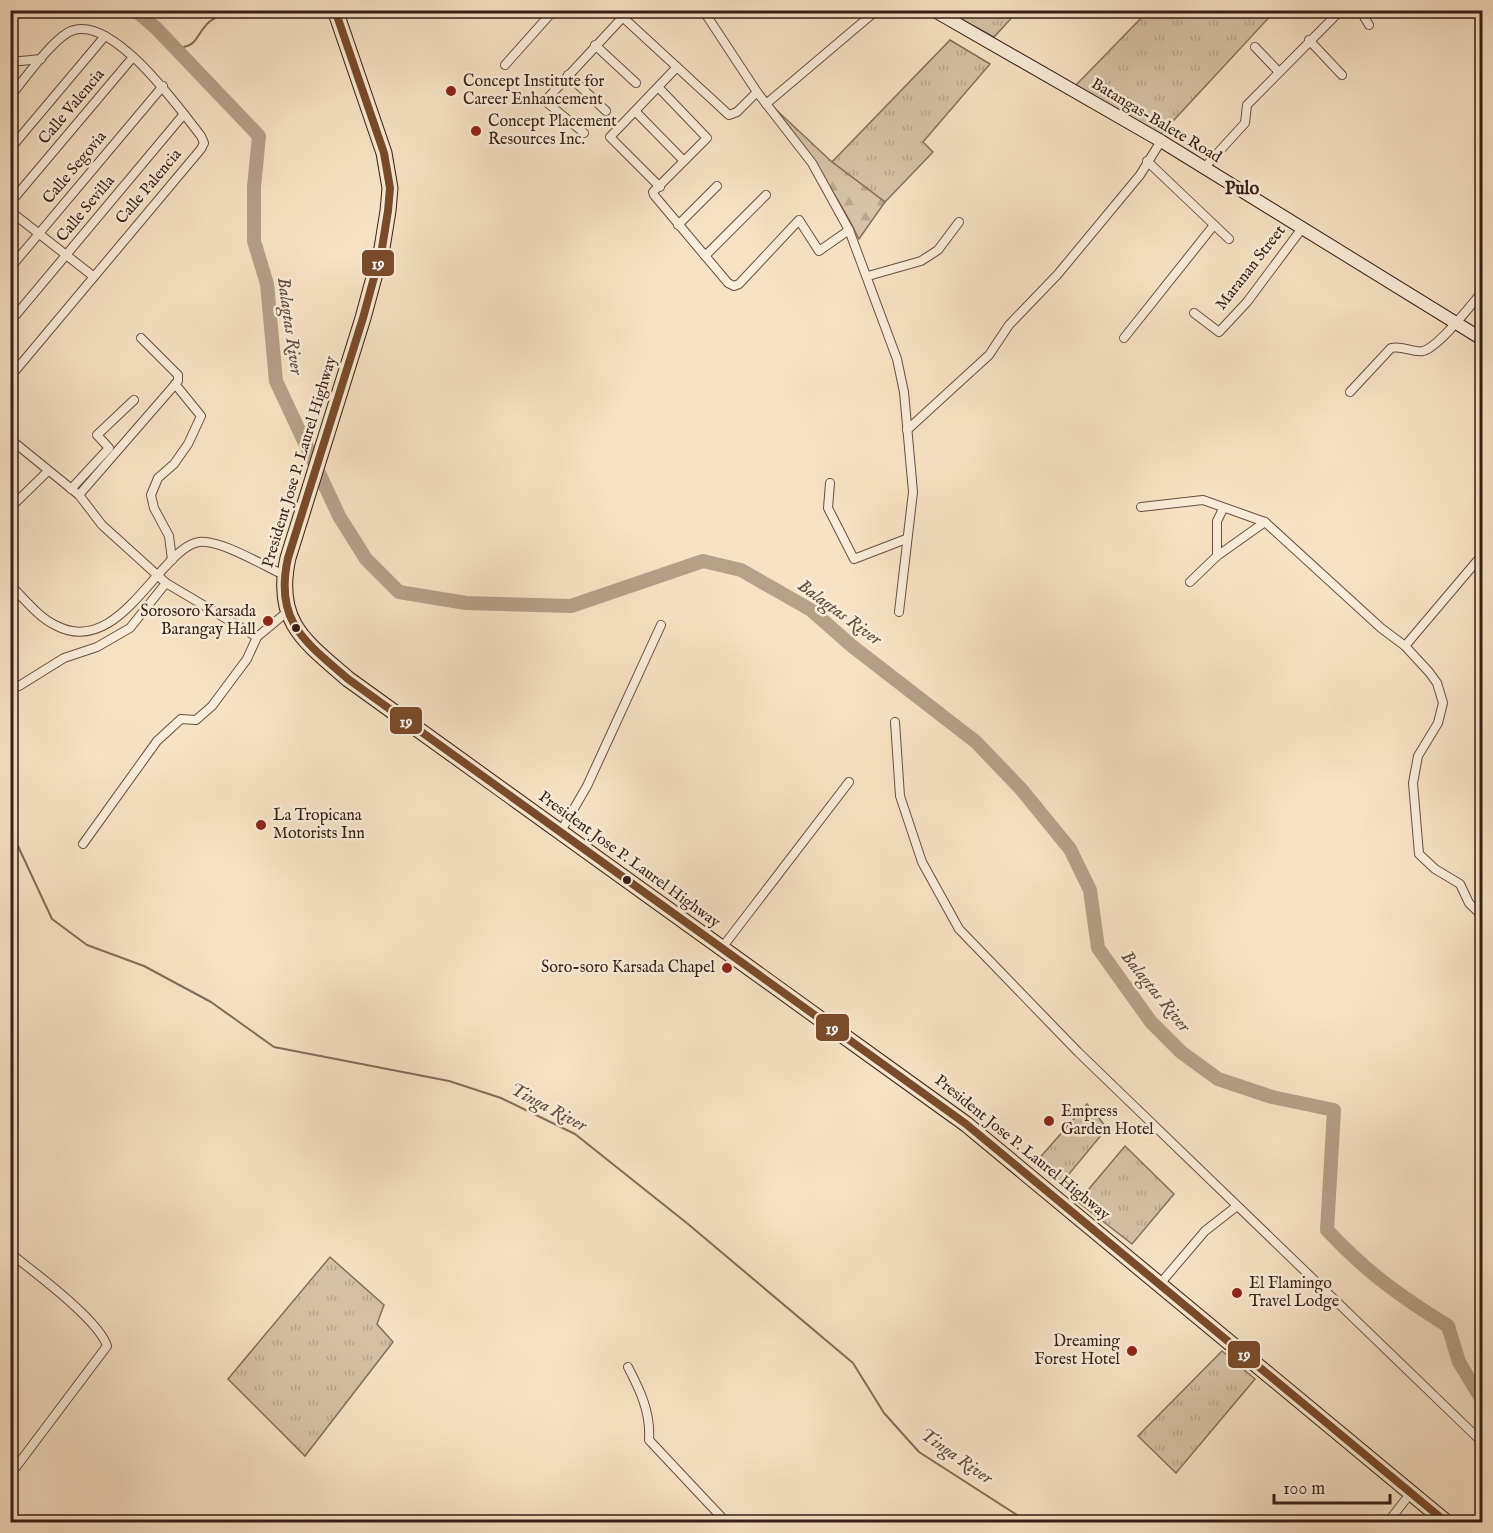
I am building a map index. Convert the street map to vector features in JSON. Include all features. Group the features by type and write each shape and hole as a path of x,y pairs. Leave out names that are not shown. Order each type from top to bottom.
{"highway":[{"name":"President Jose P. Laurel Highway","path":"335,10 384,153 390,188 382,248 284,575 283,595 293,625 348,679 957,1118 1054,1195 1159,1285 1446,1522"}],"main road":[{"name":"Batangas-Balete Road","path":"933,10 1161,141 1303,226 1482,339"}],"street":[{"path":"505,65 554,10"},
{"path":"615,10 729,115 737,112 757,92"},
{"path":"703,10 757,92 812,163 849,230 897,359 904,392 913,492 899,612"},
{"path":"766,104 877,10"},
{"path":"1204,168 1245,123 1247,105 1341,10"},
{"path":"1360,10 1369,25"},
{"path":"584,133 545,100 622,18"},
{"name":"Calle Palencia","path":"10,97 41,59 72,30 82,29 105,36 133,57 163,86 204,143 10,377"},
{"path":"10,149 105,36"},
{"path":"1309,40 1342,75"},
{"path":"595,45 636,83"},
{"path":"1255,47 1279,72"},
{"name":"Calle Valencia","path":"10,203 133,57"},
{"path":"10,63 41,59"},
{"path":"660,187 610,137 677,67"},
{"path":"568,75 606,111"},
{"name":"Calle Segovia","path":"10,268 163,86"},
{"path":"659,88 707,138 653,192 654,195 728,283 734,286 739,284 799,220 819,251 849,230"},
{"path":"636,112 684,161"},
{"name":"Calle Sevilla","path":"10,322 184,114"},
{"path":"907,430 989,355 1010,325 1058,274 1140,175 1161,141"},
{"path":"1147,161 1230,239"},
{"path":"678,225 717,186"},
{"path":"705,256 766,195"},
{"path":"10,211 40,232 93,276"},
{"path":"868,276 921,261 938,250 958,222"},
{"path":"1124,338 1214,225"},
{"name":"Maranan Street","path":"1194,313 1219,332 1247,302 1303,226"},
{"path":"1350,392 1384,352 1396,346 1422,351 1455,324 1482,292"},
{"path":"79,495 175,384 178,375 141,338"},
{"path":"172,560 169,536 154,508 151,495 158,478 174,464 188,444 201,416 175,384"},
{"path":"71,489 110,448 97,435 134,400"},
{"path":"10,439 79,495 102,525 166,583 256,638"},
{"path":"10,508 48,471"},
{"path":"830,483 828,508 854,559 906,539"},
{"path":"1141,507 1203,500 1265,522 1381,628 1405,646 1437,683 1443,703 1438,723 1418,756 1413,783 1419,854 1436,869 1460,884 1469,903 1482,916"},
{"path":"1217,556 1217,521 1223,508"},
{"path":"1190,582 1217,556 1265,522"},
{"path":"10,585 54,625 79,632 92,631 115,620 172,560 189,546 200,542 215,544 284,575"},
{"path":"1405,646 1482,555"},
{"path":"10,683 19,686 64,658 97,647 130,627 166,583"},
{"path":"83,844 157,741 181,719 196,720 212,706 247,659 256,638 287,612"},
{"path":"561,831 587,786 661,625"},
{"path":"895,722 900,796 922,862 959,929 1078,1052 1482,1442"},
{"path":"721,949 849,782"},
{"path":"1159,1285 1205,1231 1237,1206"},
{"path":"10,1253 86,1318 104,1339 107,1346 10,1475"},
{"path":"628,1367 642,1396 650,1427 649,1440 726,1522"},
{"path":"1388,1522 1410,1494"}],"green space":[{"path":"946,11 1018,11 994,37"},
{"path":"1148,11 1275,11 1161,134 1075,86"},
{"path":"950,40 990,64 923,142 933,152 885,202 832,162"},
{"path":"771,105 832,162 885,202 859,239 840,203"},
{"path":"1087,1104 1107,1128 1060,1185 1036,1162"},
{"path":"1125,1146 1174,1194 1132,1244 1078,1202"},
{"path":"330,1257 384,1305 377,1324 393,1342 305,1456 228,1379"},
{"path":"1222,1351 1255,1379 1176,1473 1138,1436"}],"waterway":[{"name":"Balagtas River","path":"135,10 156,28 259,136 254,187 254,241 267,284 276,381 339,516 366,559 399,592 466,603 571,606 703,561 741,570 811,610 852,646 976,742 1021,789 1070,849 1090,890 1098,948 1151,1022 1181,1052 1218,1079 1272,1097 1334,1110 1327,1230 1384,1282 1448,1326 1459,1362 1482,1400"},
{"path":"175,48 192,44 210,22 233,10"},
{"name":"Tinga River","path":"10,829 52,919 87,945 144,966 211,1002 274,1047 449,1081 501,1098 575,1134 688,1224 853,1363 884,1413 919,1452 1028,1522"}],"transit line":[{"name":"19","path":"335,10 384,153 390,188 382,248 363,318 288,558 285,598 296,628 318,653 348,679 966,1124 1446,1522"}],"place":[{"name":"Concept Institute for Career Enhancement","path":"451,91"},
{"name":"Concept Placement Resources Inc.","path":"476,131"},
{"name":"Sorosoro Karsada Barangay Hall","path":"268,621"},
{"name":"La Tropicana Motorists Inn","path":"261,825"},
{"name":"Soro-soro Karsada Chapel","path":"727,968"},
{"name":"Empress Garden Hotel","path":"1049,1121"},
{"name":"El Flamingo Travel Lodge","path":"1237,1293"},
{"name":"Dreaming Forest Hotel","path":"1132,1351"}],"district":[{"name":"Pulo","path":"1242,189"}]}
